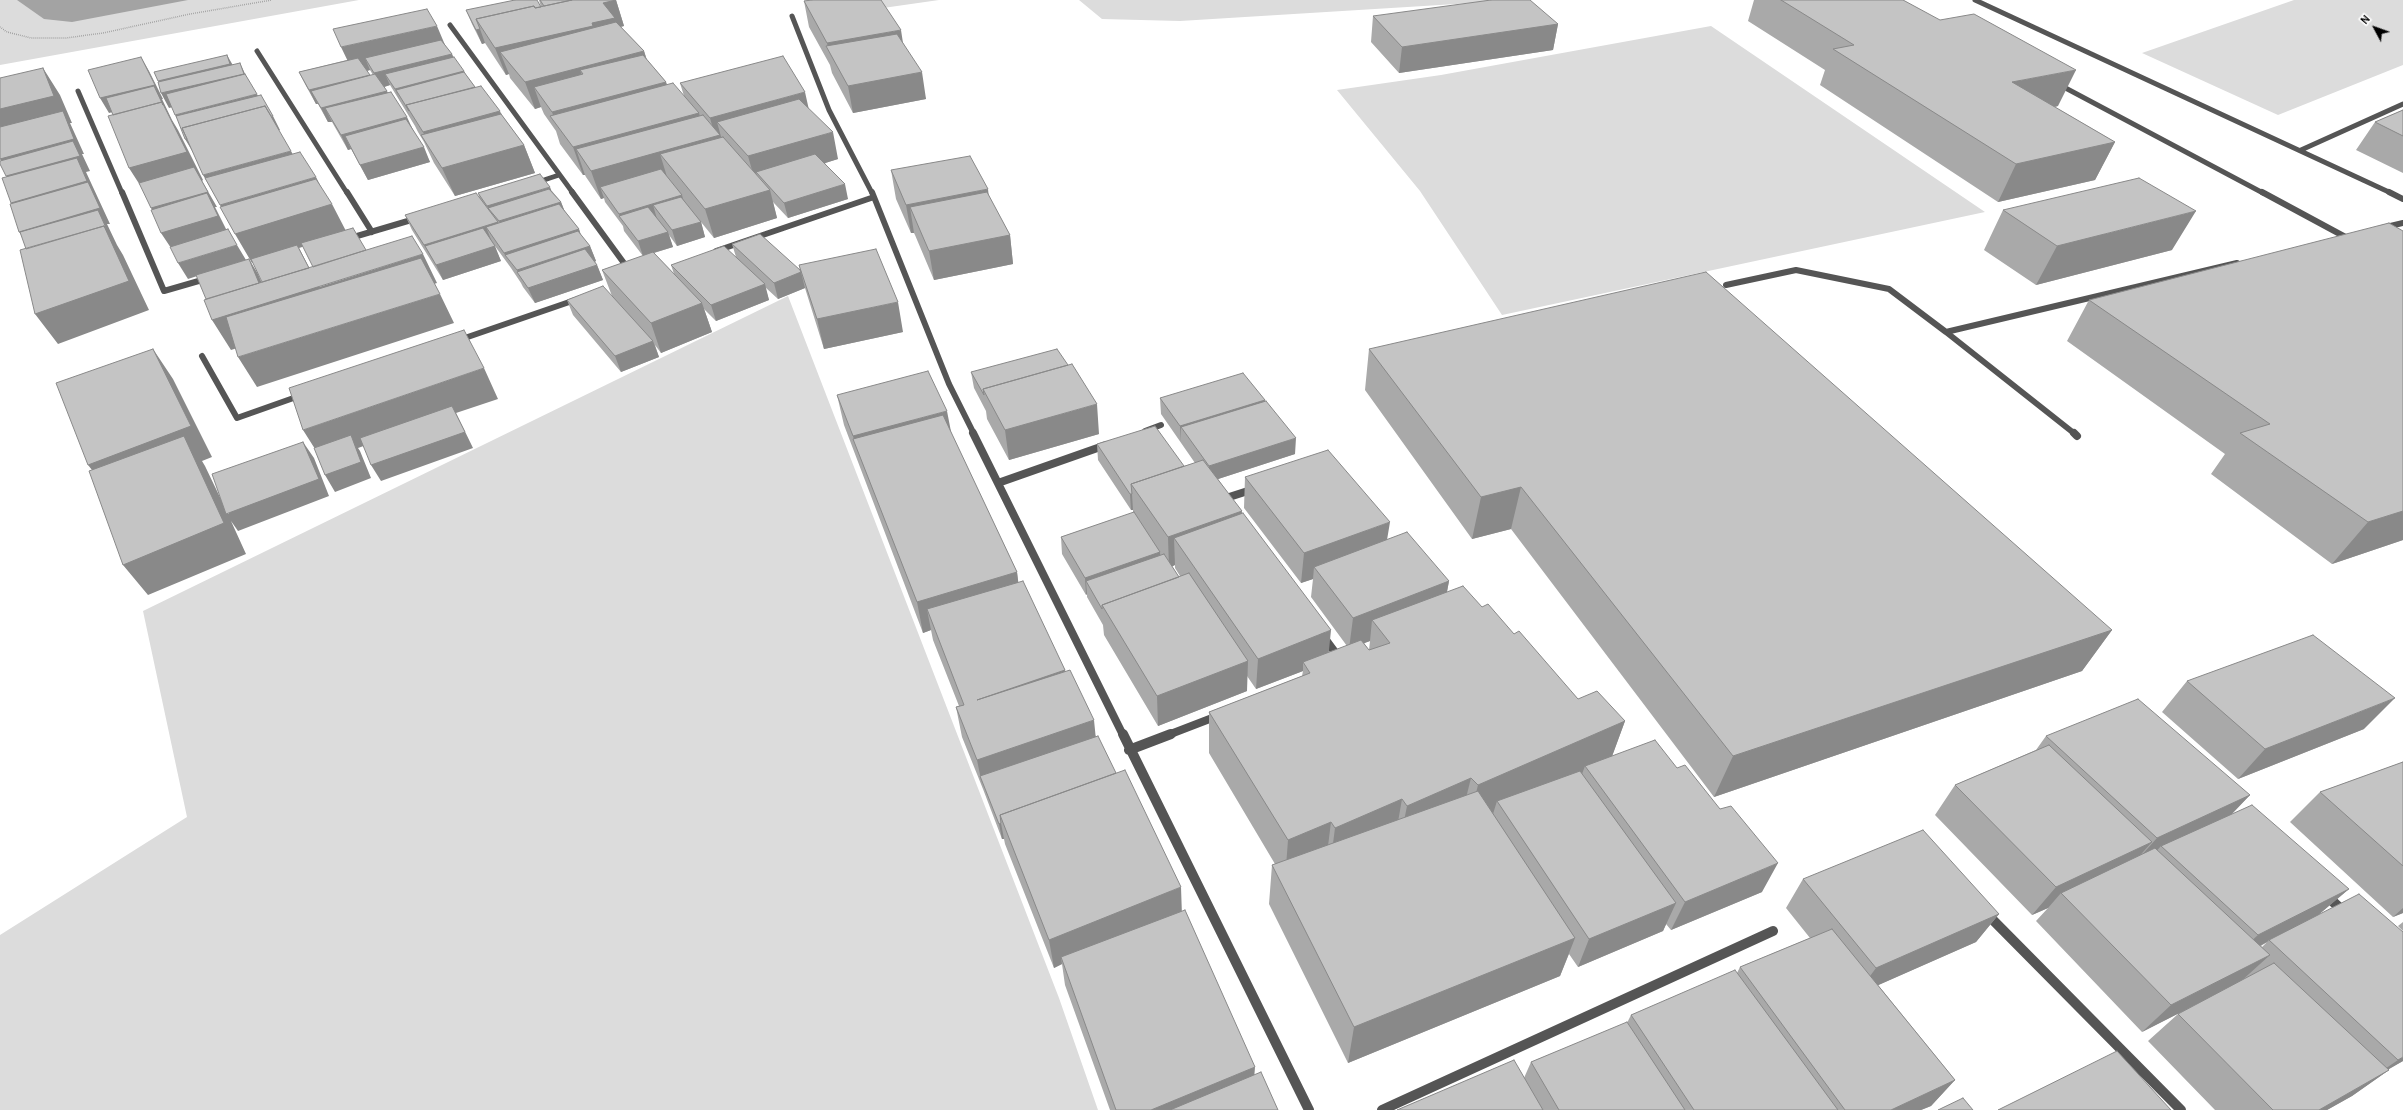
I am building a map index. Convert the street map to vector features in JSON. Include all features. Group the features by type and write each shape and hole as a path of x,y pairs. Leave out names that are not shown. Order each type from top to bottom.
{"street":[{"path":"1975,0 2403,199"},
{"path":"792,16 829,110 874,197 949,384 1129,750 1309,1110"},
{"path":"450,25 631,273"},
{"path":"257,51 372,232"},
{"path":"2050,80 2358,244"},
{"path":"78,91 164,291 218,275"},
{"path":"2300,150 2403,104"},
{"path":"529,184 559,175"},
{"path":"710,253 874,197"},
{"path":"341,240 424,216"},
{"path":"2374,230 2403,223"},
{"path":"2337,239 2359,233"},
{"path":"1946,332 2245,261"},
{"path":"1726,285 1796,270 1889,289 1946,332 2077,436"},
{"path":"455,342 583,297"},
{"path":"202,356 237,418 312,392"},
{"path":"1139,433 1161,425"},
{"path":"998,483 1116,441"},
{"path":"1228,506 1223,499 1266,485"},
{"path":"1316,627 1345,665 1337,668"},
{"path":"1129,750 1226,712"},
{"path":"2321,890 2350,917"},
{"path":"1979,906 2181,1110"},
{"path":"1382,1110 1773,931"}],"path":[{"path":"0,27 7,32 31,38 66,38 103,33 272,0"}],"shaded area":[{"path":"0,0 359,0 0,65"},
{"path":"17,0 188,0 72,22 44,19"},
{"path":"804,0 939,0 848,13 809,13"},
{"path":"1079,0 1521,0 1180,21 1102,19"},
{"path":"2294,0 2403,0 2403,65 2278,115 2142,53"},
{"path":"1711,26 1985,212 1502,315 1420,191 1337,90 1441,75"},
{"path":"788,296 1059,998 1098,1110 0,1110 0,935 187,817 143,611"}],"building":[{"path":"515,0 537,0 541,7 535,8 534,6 476,19 480,29 476,30 466,10"},
{"path":"540,0 572,0 544,6"},
{"path":"572,0 616,0 603,3 615,18 592,23 593,26 495,48 476,19 534,6 535,8"},
{"path":"881,0 901,30 827,43 804,1"},
{"path":"1491,0 1530,0 1558,24 1402,47 1373,16"},
{"path":"1781,0 1903,0 1940,20 1974,14 2076,70 2012,82 2115,142 2016,164 1833,49 1854,45"},
{"path":"427,9 437,26 341,47 333,29"},
{"path":"616,22 644,51 525,82 500,52"},
{"path":"897,34 922,72 848,86 826,46"},
{"path":"441,40 452,54 374,73 365,58"},
{"path":"227,55 230,64 158,81 154,72"},
{"path":"643,55 666,82 552,112 534,87 583,74 580,70"},
{"path":"783,56 805,92 710,118 680,83"},
{"path":"141,57 155,85 100,98 88,70"},
{"path":"454,57 464,71 395,89 385,74"},
{"path":"358,58 370,75 309,90 299,72"},
{"path":"240,63 244,74 161,93 158,82"},
{"path":"43,68 54,96 0,109 0,78"},
{"path":"464,72 475,87 406,105 409,111 396,90"},
{"path":"245,74 257,94 175,115 166,94"},
{"path":"375,74 387,91 321,108 311,91"},
{"path":"673,83 699,113 573,147 550,116"},
{"path":"154,86 162,102 113,115 106,98"},
{"path":"481,86 500,111 423,132 406,105"},
{"path":"391,92 407,117 341,135 325,108"},
{"path":"261,95 273,116 271,116 265,106 182,128 187,139 185,139 176,116"},
{"path":"799,99 833,132 748,156 717,122"},
{"path":"162,102 187,152 129,168 108,116"},
{"path":"265,106 291,151 203,175 182,128"},
{"path":"2403,110 2403,136 2375,122"},
{"path":"63,111 74,139 0,159 0,127"},
{"path":"501,114 524,145 442,168 421,135"},
{"path":"703,115 720,135 591,171 576,149"},
{"path":"406,119 424,147 360,165 345,136"},
{"path":"723,137 770,190 705,209 660,154"},
{"path":"73,141 80,156 6,176 0,164 0,161"},
{"path":"300,152 316,177 220,205 205,178"},
{"path":"815,154 845,184 784,203 756,172"},
{"path":"970,156 988,189 906,205 891,170"},
{"path":"77,158 87,181 11,203 2,178"},
{"path":"194,167 208,192 151,208 139,183"},
{"path":"661,169 682,195 619,214 600,187"},
{"path":"540,174 550,187 487,206 478,193"},
{"path":"2139,178 2196,211 2057,246 2003,210"},
{"path":"316,179 332,204 235,234 220,207"},
{"path":"88,182 100,208 19,232 10,204"},
{"path":"549,189 561,202 499,221 488,208"},
{"path":"987,192 1010,235 929,251 910,207"},
{"path":"207,193 218,216 161,233 151,210"},
{"path":"476,193 498,222 424,245 405,215"},
{"path":"681,197 701,222 672,230 653,205"},
{"path":"559,204 579,229 504,253 486,227"},
{"path":"648,207 668,232 638,241 619,216"},
{"path":"98,210 107,230 104,226 26,249 20,232"},
{"path":"2389,223 2403,231 2403,511 2368,522 2240,433 2270,424 2089,300"},
{"path":"104,226 129,281 35,314 20,250"},
{"path":"353,228 366,250 313,267 301,243"},
{"path":"483,228 495,246 436,265 425,246"},
{"path":"228,229 237,245 178,263 170,247"},
{"path":"578,231 590,246 517,270 505,255"},
{"path":"760,234 801,272 774,283 732,244"},
{"path":"412,236 423,254 212,320 204,300"},
{"path":"297,245 309,268 262,282 251,259"},
{"path":"724,246 765,284 711,305 671,265"},
{"path":"585,249 597,265 528,288 517,272"},
{"path":"876,249 898,302 817,319 799,265"},
{"path":"653,252 702,303 651,323 602,270"},
{"path":"421,258 440,294 238,357 226,317"},
{"path":"249,259 259,283 206,299 196,275"},
{"path":"1706,272 2112,630 1733,756 1521,487 1481,497 1369,349"},
{"path":"603,286 653,341 615,356 567,300"},
{"path":"464,330 484,368 303,430 289,388"},
{"path":"153,349 191,426 88,465 56,383"},
{"path":"1057,349 1068,365 983,389 984,395 971,372"},
{"path":"1072,364 1097,404 1005,430 983,389"},
{"path":"928,371 947,411 853,436 837,395"},
{"path":"1243,373 1265,400 1180,426 1160,398"},
{"path":"1266,401 1296,438 1209,466 1181,427"},
{"path":"452,406 465,432 371,465 360,438"},
{"path":"943,415 1017,572 917,602 853,439"},
{"path":"1155,426 1184,466 1131,484 1132,494 1130,494 1097,444"},
{"path":"351,435 361,462 325,475 314,448"},
{"path":"184,436 224,523 123,565 89,471"},
{"path":"303,442 319,479 226,514 212,474"},
{"path":"1328,450 1390,522 1304,553 1245,477"},
{"path":"1203,460 1242,511 1168,537 1131,484"},
{"path":"1134,512 1160,552 1085,578 1061,537"},
{"path":"1243,513 1331,630 1258,659 1174,538"},
{"path":"1407,532 1449,581 1353,618 1314,567"},
{"path":"1164,554 1179,577 1102,605 1102,609 1086,581"},
{"path":"1189,573 1248,661 1157,696 1102,605"},
{"path":"1023,581 1065,670 977,700 1070,670 1094,720 977,760 956,707 964,705 927,609"},
{"path":"1463,586 1482,607 1488,604 1514,634 1519,631 1578,699 1597,691 1625,721 1478,785 1471,778 1407,806 1402,799 1335,828 1331,822 1288,840 1209,712 1310,673 1303,662 1361,640 1369,650 1390,643 1372,620"},
{"path":"2313,635 2395,698 2265,749 2187,681"},
{"path":"2138,699 2250,795 2157,838 2046,736"},
{"path":"1098,736 1116,773 1000,815 1001,823 999,824 980,776"},
{"path":"1655,740 1677,768 1685,765 1720,809 1731,806 1778,863 1685,902 1585,766"},
{"path":"2049,745 2152,842 2056,887 1955,785"},
{"path":"2403,762 2403,866 2320,792"},
{"path":"1125,770 1181,887 1049,940 1000,815"},
{"path":"1580,771 1676,903 1589,939 1497,801"},
{"path":"1478,791 1575,938 1354,1027 1272,865"},
{"path":"2252,805 2349,889 2258,935 2161,846"},
{"path":"1923,830 1999,914 1876,968 1803,879"},
{"path":"2155,848 2270,955 2171,1005 2061,893"},
{"path":"2359,894 2403,932 2403,1057 2398,1060 2269,940"},
{"path":"1185,910 1255,1067 1151,1110 1116,1110 1061,957"},
{"path":"1832,929 1955,1080 1891,1110 1845,1110 1740,967"},
{"path":"2274,963 2389,1070 2319,1110 2273,1110 2178,1014"},
{"path":"1735,970 1838,1110 1694,1110 1631,1015"},
{"path":"1627,1022 1685,1110 1559,1110 1531,1062"},
{"path":"2117,1051 2171,1110 1998,1110"},
{"path":"1514,1060 1543,1110 1397,1110"},
{"path":"1261,1072 1278,1110 1170,1110"},
{"path":"1963,1098 1973,1110 1938,1110"}]}
